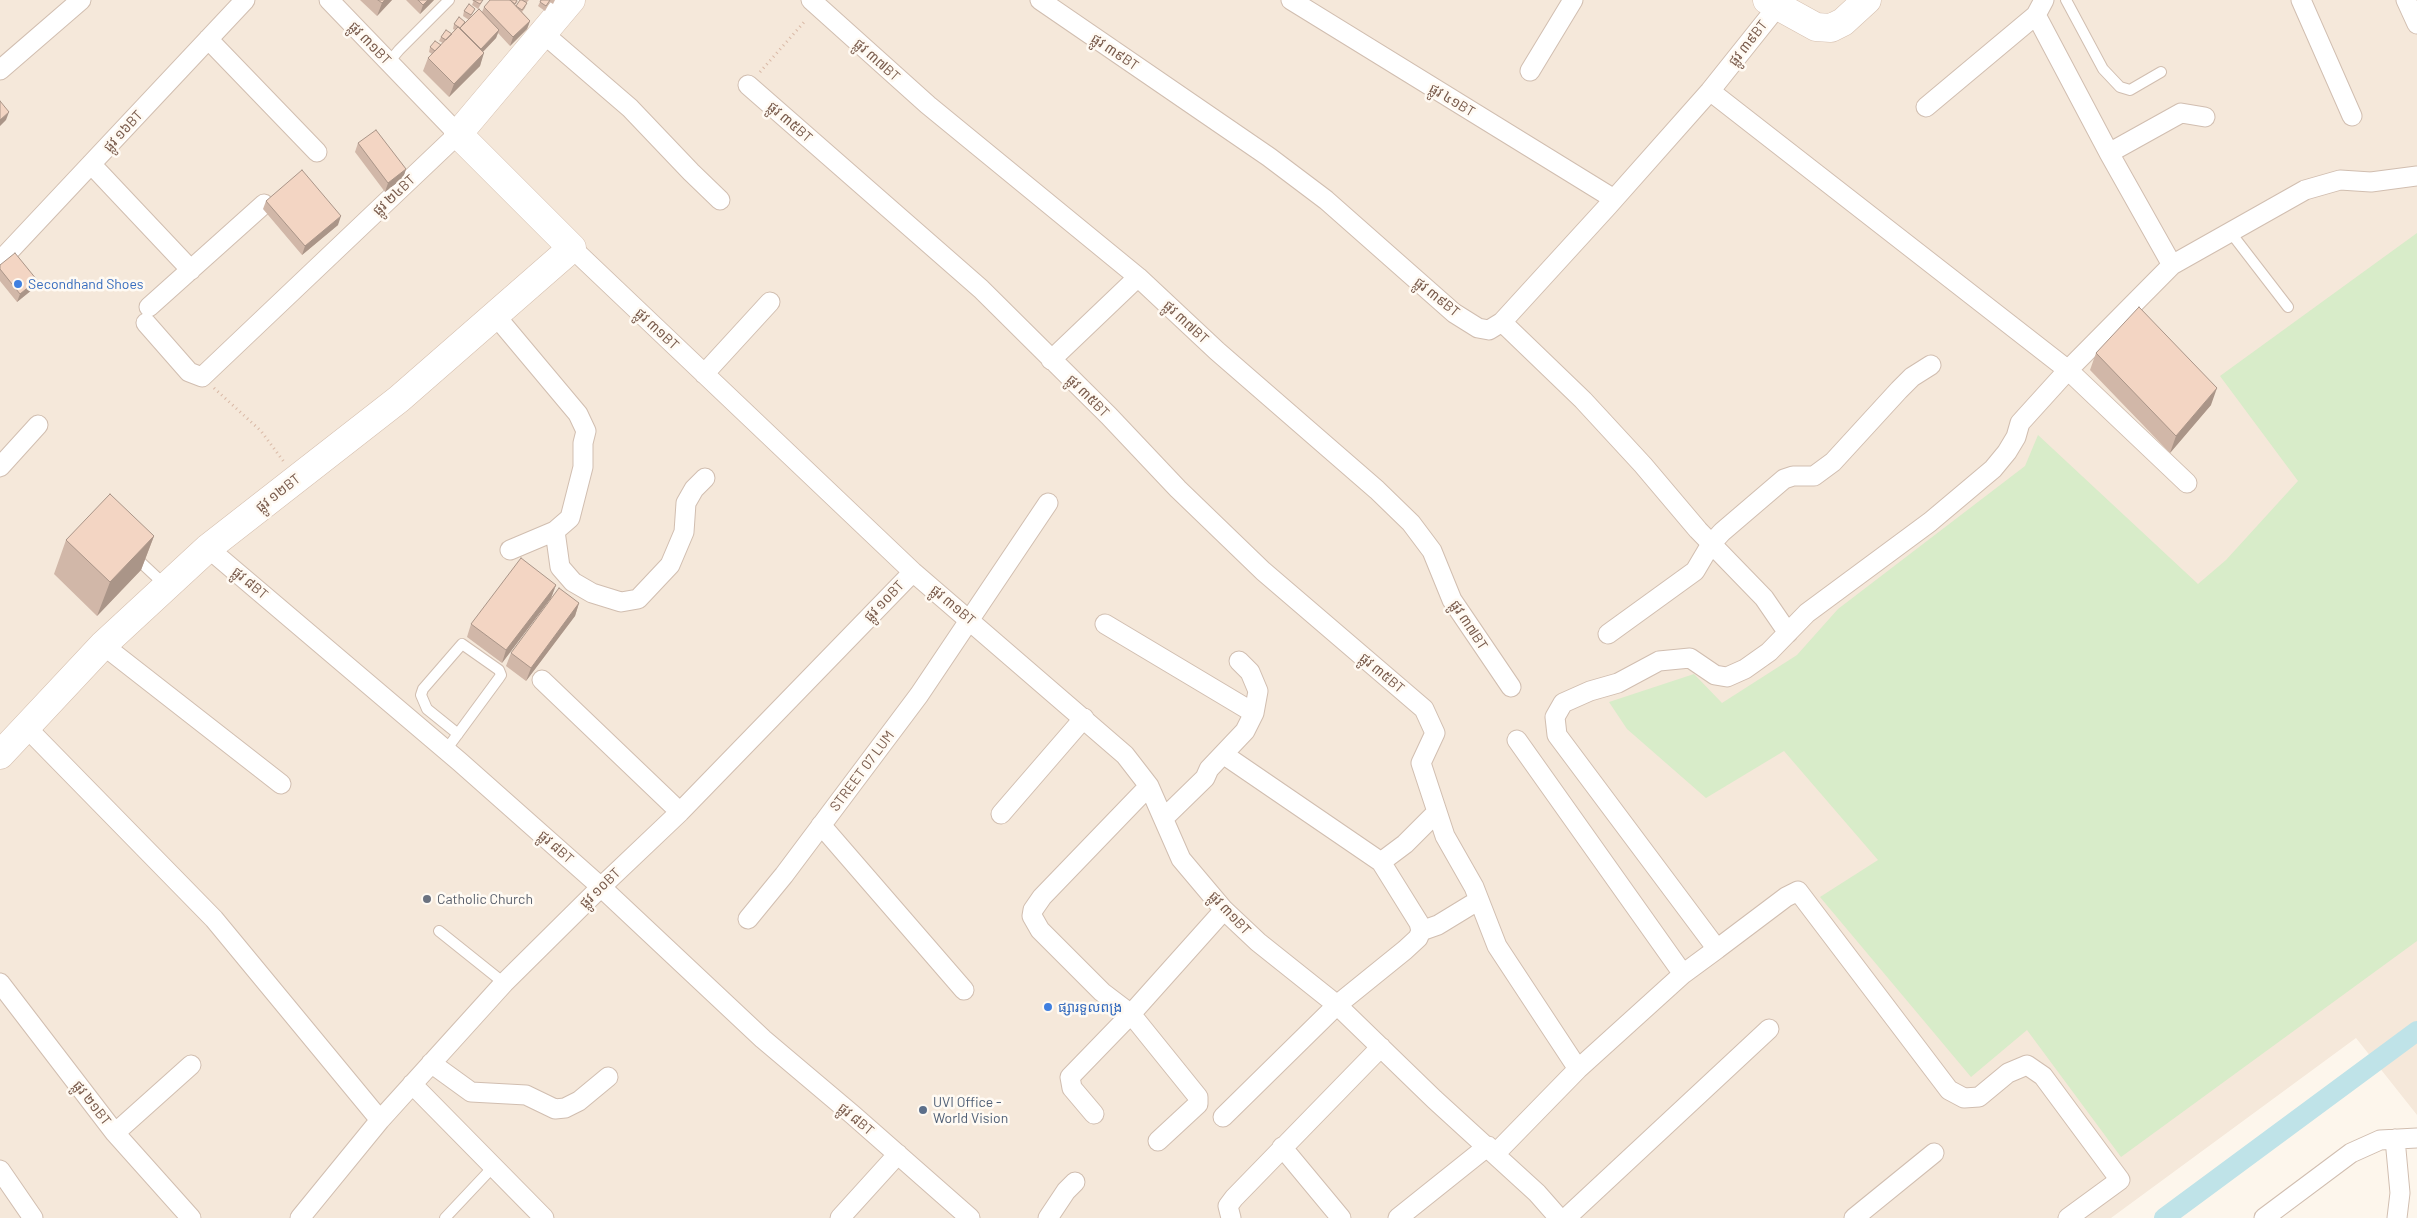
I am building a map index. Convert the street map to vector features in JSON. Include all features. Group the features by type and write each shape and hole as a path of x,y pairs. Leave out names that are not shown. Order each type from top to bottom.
{"street":[{"path":"0,70 81,0"},
{"name":"ផ្លូវ ១៦BT","path":"0,261 245,0"},
{"name":"ផ្លូវ ៣១BT","path":"329,0 458,134 572,248 704,374 913,572 970,619 1125,755 1149,786 1165,817 1182,859 1224,910 1258,942 1337,1005 1465,1127 1492,1149 1537,1193 1559,1218"},
{"name":"ផ្លូវ ២៤BT","path":"202,377 458,134 571,0"},
{"name":"ផ្លូវ ៣៩BT","path":"1040,0 1284,168 1326,200 1454,313 1478,328 1489,330 1502,322 1710,91 1772,3"},
{"name":"ផ្លូវ ៤១BT","path":"1291,0 1614,199"},
{"path":"1530,71 1573,0"},
{"path":"1772,3 1816,28 1830,28 1843,22 1867,0"},
{"path":"2301,0 2352,116"},
{"path":"2406,0 2417,24"},
{"name":"ផ្លូវ ៣៧BT","path":"814,3 928,105 1138,278 1217,351 1328,445 1411,523 1432,551 1452,600 1460,614 1511,687"},
{"path":"1926,107 2040,7 2109,154 2172,265"},
{"path":"544,34 630,108 720,200"},
{"path":"208,39 317,152"},
{"name":"ផ្លូវ ៣៥BT","path":"748,85 981,289 1178,489 1263,571 1424,709 1435,733 1421,763 1436,812"},
{"path":"1710,91 2068,370 2187,483"},
{"path":"2109,154 2181,113 2205,117"},
{"path":"91,164 191,270"},
{"path":"1717,949 1557,735 1554,718 1564,704 1590,691 1618,683 1659,661 1690,658 1715,675 1727,677 1745,669 1769,652 1807,613 1930,522 1993,469 2016,437 2020,423 2068,370 2172,265 2305,190 2340,180 2371,182 2417,176"},
{"path":"202,377 189,372 147,315 191,270 264,204"},
{"name":"ផ្លូវ ១២BT","path":"1,752 27,728 103,645 208,548 399,399 572,248"},
{"path":"1052,360 1138,278"},
{"path":"704,374 770,302"},
{"path":"495,315 578,414 586,431 583,467 570,518 556,532 510,550"},
{"path":"1502,322 1582,400 1643,465 1711,544 1764,598 1788,633"},
{"path":"1608,634 1695,571 1711,544 1784,479 1793,476 1814,476 1833,462 1912,377 1931,365"},
{"path":"0,467 38,425"},
{"path":"556,532 560,567 573,582 592,593 621,602 638,599 670,565 684,532 686,503 694,489 704,478"},
{"name":"STREET 07 LUM","path":"748,919 919,696 1048,503"},
{"name":"ផ្លូវ ៨BT","path":"208,548 446,750 601,887 756,1032 970,1218"},
{"name":"ផ្លូវ ១០BT","path":"300,1218 380,1120 504,983 680,812 913,572"},
{"path":"1105,624 1254,713"},
{"path":"103,645 281,784"},
{"path":"1165,817 1201,782 1245,730 1254,713 1258,692 1250,672 1239,662"},
{"path":"542,680 680,812"},
{"path":"1001,814 1084,718"},
{"path":"27,728 214,919 380,1120"},
{"path":"1517,740 1683,974"},
{"path":"1223,754 1381,862 1419,923 1421,931 1418,938 1406,950 1337,1005 1223,1117"},
{"path":"1149,786 1106,833 1049,890 1033,910 1032,916 1040,930 1102,992 1131,1014 1198,1096 1198,1104 1158,1141"},
{"path":"1381,862 1405,844 1436,812 1445,836 1479,900 1497,946 1578,1069"},
{"path":"821,825 964,990"},
{"path":"1398,1218 1492,1149 1683,974 1786,897 1798,891 1949,1090 1964,1098 1979,1097 2008,1073 2027,1065 2042,1076 2120,1180 2068,1218"},
{"path":"1421,931 1438,924 1479,900"},
{"path":"1094,1114 1072,1088 1070,1076 1131,1014 1224,910"},
{"name":"ផ្លូវ ២១BT","path":"0,983 115,1133 191,1218"},
{"path":"1566,1218 1768,1030"},
{"path":"1231,1218 1228,1206 1234,1198 1381,1047"},
{"path":"431,1063 471,1092 494,1095 526,1095 555,1108 565,1108 579,1101 608,1077"},
{"path":"115,1133 191,1065"},
{"path":"412,1084 544,1218"},
{"path":"2264,1218 2351,1153 2380,1140 2417,1138"},
{"path":"2395,1139 2400,1193 2397,1218"},
{"path":"1282,1147 1341,1218"},
{"path":"1854,1218 1934,1152"},
{"path":"840,1218 898,1154"},
{"path":"0,1170 33,1218"},
{"path":"1048,1218 1062,1196 1075,1182"}],"lane":[{"path":"389,62 449,0"},
{"path":"2066,0 2103,69 2120,87 2130,90 2161,72"},
{"path":"2231,233 2288,306"},
{"path":"128,552 166,587"},
{"path":"446,750 458,734 500,675 499,670 462,644 423,689 421,695 427,709 458,734"},
{"path":"439,931 504,983"},
{"path":"445,1218 493,1167"}],"path":[{"path":"748,85 814,3"},
{"path":"202,377 261,431 296,478"}],"shaded area":[{"path":"0,0 2417,0 2417,1115 2356,1038 2111,1218 0,1218"}],"green space":[{"path":"2417,233 2417,941 2121,1157 2027,1030 1971,1077 1820,897 1878,860 1784,751 1706,798 1627,729 1609,702 1694,674 1722,703 1797,655 1838,609 2025,466 2038,435 2198,584 2226,560 2298,481 2220,376"}],"building":[{"path":"418,0 428,0 423,5"},
{"path":"473,0 483,0 480,4"},
{"path":"490,0 510,0 530,21 513,37 484,7"},
{"path":"520,0 527,3 522,10 516,6"},
{"path":"541,0 550,0 546,6 540,2"},
{"path":"469,4 475,9 471,15 464,11"},
{"path":"479,9 499,30 481,49 460,28"},
{"path":"459,17 465,22 460,28 454,24"},
{"path":"458,27 484,53 454,84 428,58"},
{"path":"446,30 452,34 446,40 441,37"},
{"path":"435,41 441,45 435,51 430,47"},
{"path":"0,101 9,112 0,120"},
{"path":"376,130 406,169 388,183 358,143"},
{"path":"302,170 341,216 305,246 266,201"},
{"path":"15,253 37,280 20,294 0,269 0,265"},
{"path":"2139,307 2217,388 2176,436 2096,353"},
{"path":"110,494 154,536 110,582 66,540"},
{"path":"521,558 556,585 506,650 471,624"},
{"path":"559,588 579,603 531,668 511,653"}],"waterway":[{"path":"2164,1218 2417,1031"}],"place":[{"name":"Secondhand Shoes","path":"18,284"},
{"name":"Catholic Church","path":"427,899"},
{"name":"ផ្សារទួលពង្រ","path":"1048,1007"},
{"name":"UVI Office - World Vision","path":"923,1110"}]}
